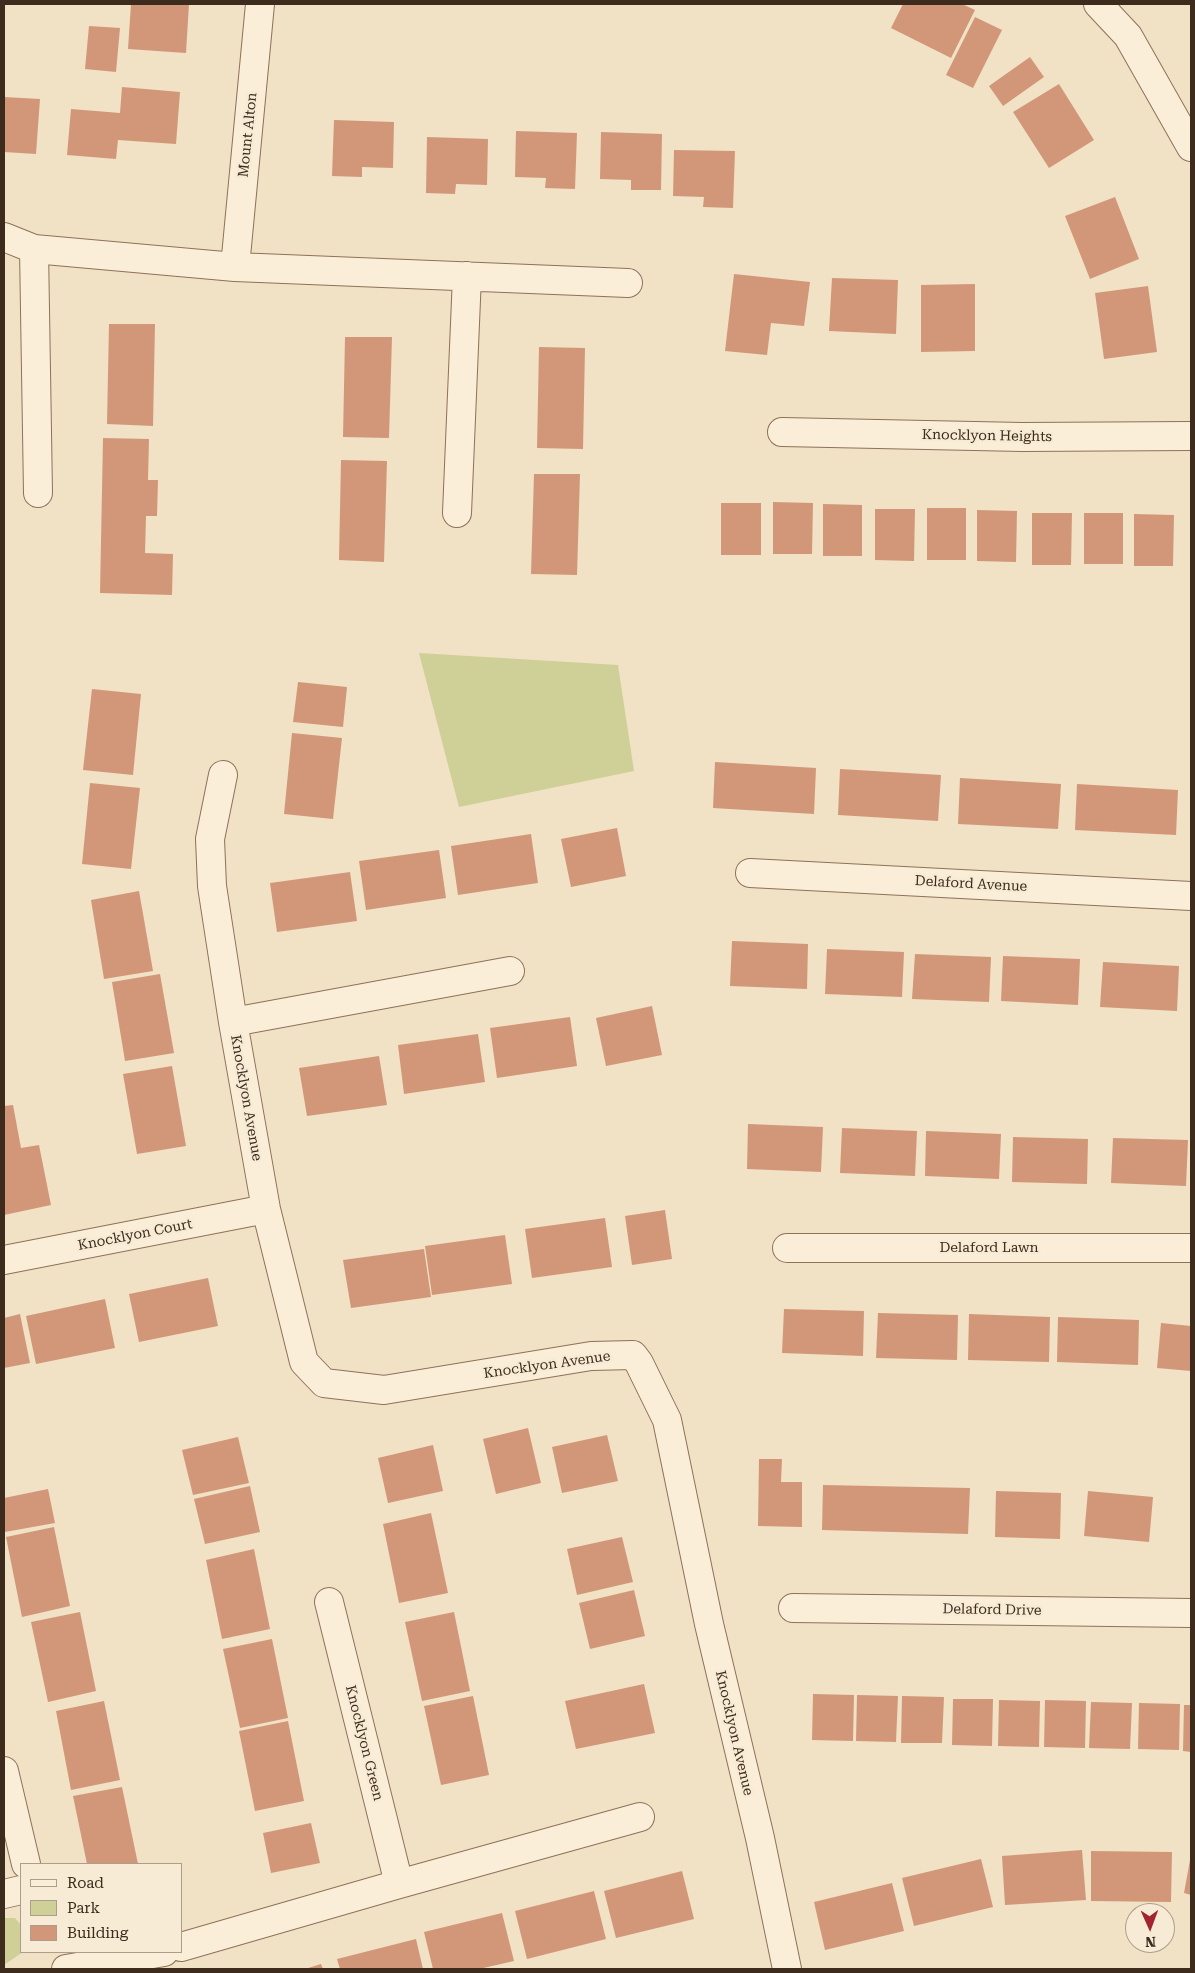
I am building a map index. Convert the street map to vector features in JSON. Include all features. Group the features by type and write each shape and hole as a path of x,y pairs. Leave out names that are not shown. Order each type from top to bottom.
{"street":[{"name":"Mount Alton","path":"236,267 260,4"},
{"path":"1098,4 1128,36 1191,147"},
{"path":"4,237 34,249 236,267 628,283"},
{"path":"34,249 38,493"},
{"path":"457,513 467,276"},
{"name":"Knocklyon Heights","path":"782,432 1022,437 1191,436"},
{"name":"Knocklyon Avenue","path":"222,775 210,839 212,886 232,1022 266,1209 304,1362 324,1383 384,1390 591,1356 633,1355 639,1363 667,1420 709,1624 760,1838 787,1969"},
{"name":"Delaford Avenue","path":"750,873 1191,896"},
{"name":"Knocklyon Avenue","path":"232,1022 510,971"},
{"name":"Knocklyon Court","path":"4,1260 266,1209"},
{"name":"Delaford Lawn","path":"787,1248 1191,1248"},
{"name":"Knocklyon Green","path":"329,1602 399,1884"},
{"name":"Delaford Drive","path":"793,1608 1191,1613"},
{"path":"4,1771 26,1863"},
{"path":"182,1947 640,1817"},
{"path":"4,1894 20,1890"},
{"path":"60,1953 66,1969 159,1953"},
{"path":"165,1953 171,1969"}],"green space":[{"path":"419,653 618,665 634,771 459,807"},
{"path":"4,1918 15,1918 20,1924 20,1953 22,1953 4,1965"}],"building":[{"path":"131,4 189,4 186,53 128,49"},
{"path":"903,4 962,4 975,10 951,58 891,28"},
{"path":"975,17 1002,30 973,88 946,75"},
{"path":"89,26 120,28 116,72 85,69"},
{"path":"1030,57 1044,77 1003,106 989,86"},
{"path":"1059,84 1094,140 1049,168 1013,112"},
{"path":"122,87 180,92 176,144 118,140 116,159 67,155 71,109 120,113"},
{"path":"4,97 40,99 36,154 4,152"},
{"path":"334,120 394,122 393,168 362,167 362,177 332,176"},
{"path":"516,131 577,133 575,189 545,188 546,178 515,177"},
{"path":"601,132 662,134 661,190 631,190 631,180 600,179"},
{"path":"427,137 488,139 487,185 456,184 455,194 426,193"},
{"path":"674,150 735,151 733,208 703,207 704,197 673,196"},
{"path":"1115,197 1139,259 1090,279 1065,216"},
{"path":"734,274 810,282 804,326 771,323 767,355 725,351"},
{"path":"832,278 898,280 896,334 829,331"},
{"path":"975,284 975,351 921,352 921,285"},
{"path":"1148,286 1157,352 1104,359 1095,293"},
{"path":"109,324 155,324 153,426 107,424"},
{"path":"345,337 392,337 389,438 343,437"},
{"path":"539,347 585,348 583,449 537,448"},
{"path":"103,438 149,439 148,480 158,480 157,516 146,516 145,553 173,554 172,595 100,593"},
{"path":"341,460 387,461 384,562 339,560"},
{"path":"534,474 580,474 577,575 531,574"},
{"path":"773,502 813,503 812,554 773,554"},
{"path":"721,503 761,503 761,555 721,555"},
{"path":"823,504 862,505 862,556 823,556"},
{"path":"927,508 966,508 966,560 927,560"},
{"path":"875,509 915,509 914,561 875,560"},
{"path":"977,510 1017,511 1016,562 977,561"},
{"path":"1032,513 1072,513 1071,565 1032,565"},
{"path":"1084,513 1123,513 1123,564 1084,564"},
{"path":"1134,514 1174,515 1173,566 1134,566"},
{"path":"298,682 347,687 343,727 293,722"},
{"path":"92,689 141,694 133,775 83,770"},
{"path":"292,733 342,738 333,819 284,814"},
{"path":"715,762 816,768 814,814 713,808"},
{"path":"840,769 941,775 938,821 838,815"},
{"path":"960,778 1061,784 1058,829 958,824"},
{"path":"90,783 140,788 131,869 82,864"},
{"path":"1077,784 1178,790 1176,835 1075,830"},
{"path":"617,828 626,876 571,887 561,839"},
{"path":"531,834 538,883 458,895 451,846"},
{"path":"439,850 446,898 366,910 359,861"},
{"path":"350,872 357,921 277,932 270,883"},
{"path":"139,891 153,971 104,979 91,900"},
{"path":"732,941 808,944 807,989 730,986"},
{"path":"827,949 904,952 902,997 825,994"},
{"path":"915,954 991,957 989,1002 912,999"},
{"path":"1003,956 1080,959 1078,1005 1001,1001"},
{"path":"1103,962 1179,966 1177,1011 1100,1007"},
{"path":"160,974 174,1053 125,1061 112,982"},
{"path":"652,1006 662,1055 606,1066 596,1018"},
{"path":"570,1017 577,1066 497,1078 490,1028"},
{"path":"478,1034 485,1082 404,1094 398,1045"},
{"path":"379,1056 387,1105 307,1116 299,1068"},
{"path":"172,1066 186,1146 137,1154 123,1074"},
{"path":"13,1105 21,1148 39,1145 51,1205 4,1215 4,1106"},
{"path":"748,1124 823,1127 821,1172 747,1169"},
{"path":"842,1128 917,1131 915,1176 840,1173"},
{"path":"926,1131 1001,1134 999,1179 925,1176"},
{"path":"1013,1137 1088,1139 1087,1184 1012,1182"},
{"path":"1113,1138 1188,1140 1186,1186 1111,1183"},
{"path":"665,1210 672,1259 632,1265 625,1216"},
{"path":"605,1218 612,1267 532,1278 525,1229"},
{"path":"505,1235 512,1284 432,1295 425,1246"},
{"path":"424,1249 431,1297 351,1308 343,1260"},
{"path":"208,1278 218,1326 139,1342 129,1294"},
{"path":"105,1299 115,1348 36,1364 26,1316"},
{"path":"784,1309 864,1311 863,1356 782,1353"},
{"path":"878,1313 958,1315 957,1360 876,1358"},
{"path":"20,1314 30,1363 4,1368 4,1318"},
{"path":"969,1314 1050,1317 1049,1362 968,1360"},
{"path":"1058,1317 1139,1320 1138,1365 1057,1362"},
{"path":"1161,1323 1191,1326 1191,1371 1157,1368"},
{"path":"528,1428 541,1483 496,1494 483,1439"},
{"path":"607,1435 618,1481 562,1493 552,1447"},
{"path":"238,1437 249,1483 193,1495 182,1450"},
{"path":"433,1445 443,1491 388,1503 378,1458"},
{"path":"759,1459 782,1459 781,1482 802,1482 802,1527 758,1526"},
{"path":"823,1485 970,1488 968,1534 822,1530"},
{"path":"250,1486 260,1532 205,1544 194,1499"},
{"path":"48,1489 55,1523 5,1532 4,1498"},
{"path":"996,1491 1061,1493 1060,1539 995,1537"},
{"path":"1088,1491 1153,1497 1149,1542 1084,1536"},
{"path":"431,1513 448,1593 399,1603 383,1524"},
{"path":"54,1527 70,1606 22,1617 6,1537"},
{"path":"622,1537 633,1582 577,1595 567,1549"},
{"path":"254,1549 270,1629 222,1639 206,1560"},
{"path":"634,1590 645,1636 590,1649 579,1603"},
{"path":"80,1612 96,1691 48,1702 31,1622"},
{"path":"454,1612 470,1691 422,1701 405,1622"},
{"path":"272,1639 288,1718 240,1728 223,1649"},
{"path":"644,1684 655,1733 576,1749 565,1701"},
{"path":"813,1694 854,1695 853,1741 812,1740"},
{"path":"857,1695 898,1696 896,1742 856,1741"},
{"path":"473,1696 489,1775 441,1785 424,1706"},
{"path":"902,1696 944,1697 942,1743 901,1743"},
{"path":"953,1699 993,1699 992,1746 952,1745"},
{"path":"999,1700 1040,1701 1039,1747 998,1746"},
{"path":"1045,1700 1086,1701 1085,1748 1044,1747"},
{"path":"104,1701 120,1780 71,1790 56,1711"},
{"path":"1091,1702 1132,1703 1130,1749 1089,1748"},
{"path":"1139,1703 1180,1704 1179,1750 1138,1749"},
{"path":"1184,1705 1191,1705 1191,1752 1183,1751"},
{"path":"288,1721 304,1801 255,1811 239,1731"},
{"path":"122,1787 138,1863 87,1863 73,1796"},
{"path":"311,1823 320,1863 271,1873 263,1833"},
{"path":"1082,1850 1086,1900 1005,1905 1002,1856"},
{"path":"1091,1851 1172,1852 1171,1902 1091,1901"},
{"path":"981,1859 993,1907 914,1926 902,1878"},
{"path":"1191,1860 1191,1895 1184,1893"},
{"path":"682,1871 694,1919 616,1938 604,1891"},
{"path":"892,1883 904,1931 825,1950 814,1902"},
{"path":"594,1891 606,1939 527,1959 515,1911"},
{"path":"502,1913 514,1961 479,1969 433,1969 424,1932"},
{"path":"416,1939 423,1969 340,1969 337,1959"},
{"path":"321,1964 323,1969 305,1969"}]}
